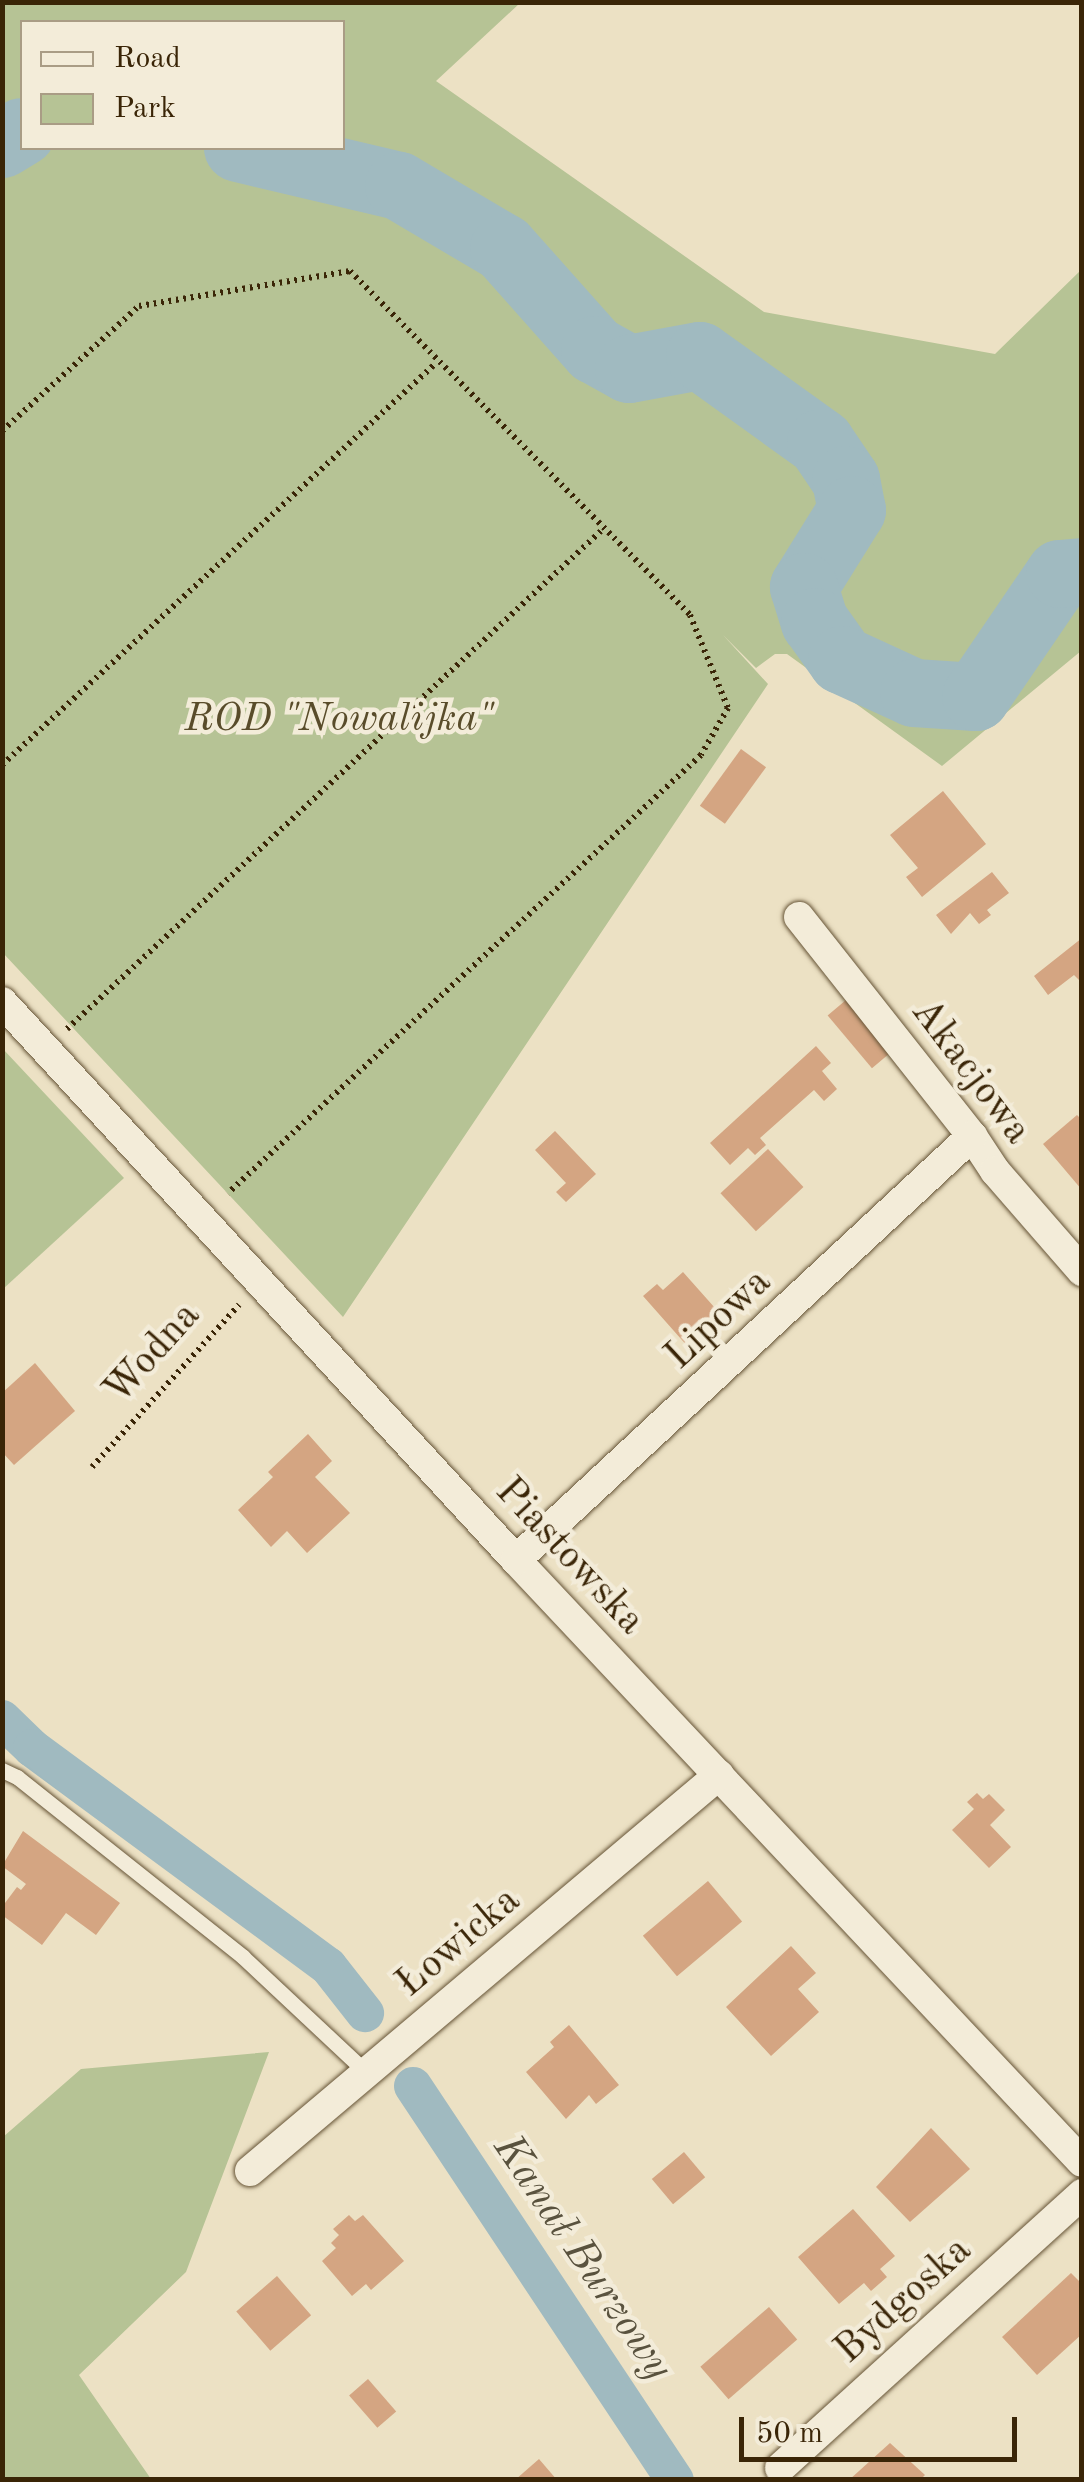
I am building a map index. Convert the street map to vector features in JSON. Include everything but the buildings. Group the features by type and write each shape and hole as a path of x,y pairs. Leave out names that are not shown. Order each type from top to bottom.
{"street":[{"name":"Akacjowa","path":"799,918 972,1136 995,1171 1082,1271"},
{"name":"Piastowska","path":"2,1002 516,1560 1082,2162"},
{"name":"Lipowa","path":"516,1560 972,1136"},
{"name":"Łowicka","path":"250,2171 719,1776"},
{"name":"Bydgoska","path":"780,2468 1082,2194"}],"lane":[{"path":"2,1770 17,1777 243,1958 368,2074"}],"path":[{"path":"2,432 139,306 350,271 436,363 690,615 728,708 701,755 228,1193"},
{"path":"2,765 436,363"},
{"path":"71,1025 604,528"},
{"name":"Wodna","path":"92,1467 260,1282"}],"green space":[{"name":"ROD \"Nowalijka\"","path":"3,2 520,3 436,81 764,312 995,354 1081,270 1081,651 942,766 787,654 775,654 756,668 723,635 768,684 343,1317 3,953"},
{"path":"3,1049 124,1178 3,1289"},
{"path":"269,2052 186,2272 79,2375 151,2479 3,2479 3,2137 81,2069"}],"waterway":[{"path":"2,144 20,133"},
{"path":"246,150 399,186 504,248 595,350 629,369 700,356 821,443 846,480 852,510 804,587 815,622 842,660 914,693 976,697 1060,574 1082,572"},
{"name":"Kanał Burzowy","path":"2,1719 32,1748 328,1966 365,2013"},
{"name":"Kanał Burzowy","path":"413,2086 675,2480"}]}
